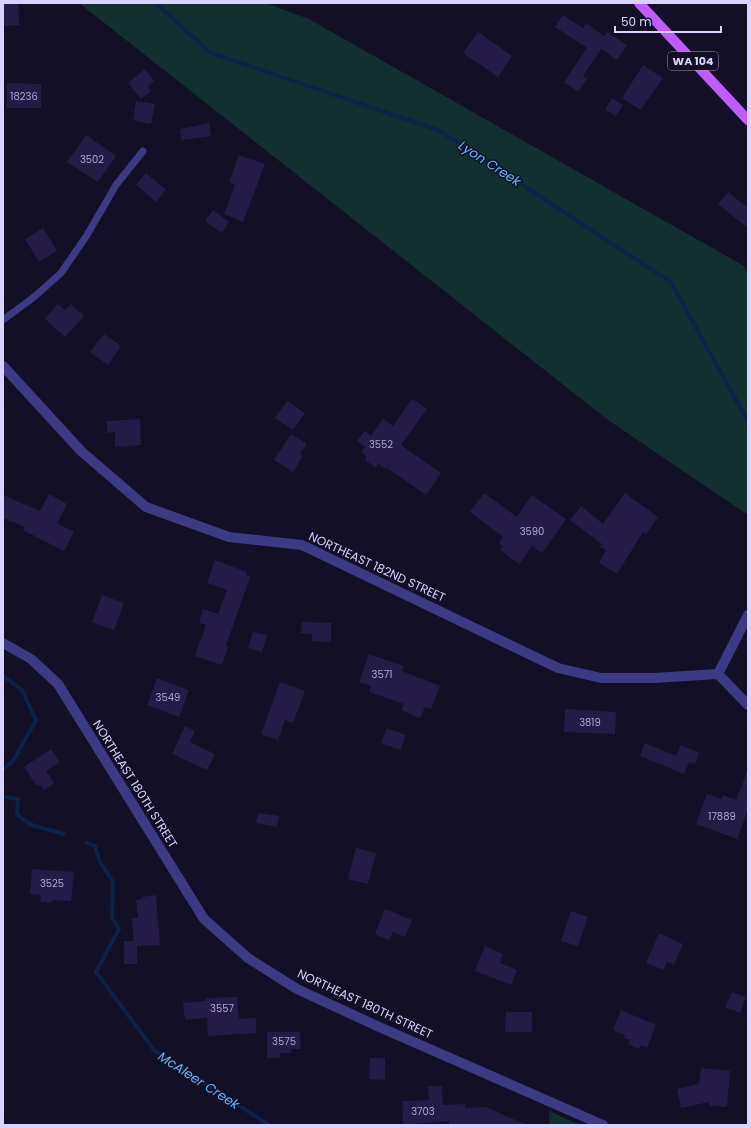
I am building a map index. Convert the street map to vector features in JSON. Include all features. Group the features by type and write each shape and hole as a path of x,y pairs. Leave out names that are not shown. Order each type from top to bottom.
{"main road":[{"name":"WA 104","path":"639,3 748,120"}],"street":[{"name":"NORTHEAST 182ND STREET","path":"3,366 81,452 146,508 229,537 302,544 558,668 601,678 654,678 718,674"},
{"path":"748,615 718,674 748,705"},
{"name":"NORTHEAST 180TH STREET","path":"3,643 31,659 58,684 204,919 248,958 304,992 603,1125"}],"lane":[{"path":"3,320 34,297 61,273 87,235 116,185 143,151"}],"green space":[{"path":"79,3 265,3 309,19 744,266 748,275 748,515 608,420"},
{"path":"549,1111 580,1125 550,1125"}],"building":[{"path":"3,3 18,3 19,25 4,26"},
{"path":"563,15 583,28 586,23 604,36 607,32 627,45 617,60 601,49 583,76 587,79 578,92 564,82 587,48 555,27"},
{"path":"478,32 512,56 498,77 463,53"},
{"path":"643,65 663,78 640,110 622,98"},
{"path":"145,69 154,81 148,86 151,91 141,99 128,83"},
{"path":"7,83 41,84 41,108 7,108"},
{"path":"612,98 623,105 616,116 605,110"},
{"path":"136,101 155,104 151,124 133,120"},
{"path":"209,123 211,136 181,140 180,129"},
{"path":"86,135 116,156 98,182 67,162"},
{"path":"239,155 265,164 243,222 224,214 235,185 229,182"},
{"path":"146,173 166,190 156,202 136,185"},
{"path":"728,192 748,208 748,228 718,204"},
{"path":"213,210 229,222 222,233 205,221"},
{"path":"43,228 57,251 39,262 25,239"},
{"path":"58,304 65,310 71,304 84,316 65,337 45,319"},
{"path":"104,334 121,346 108,365 90,352"},
{"path":"412,399 427,409 401,445 441,473 426,495 386,467 385,469 378,464 376,468 365,460 367,457 361,452 365,447 357,441 365,431 371,436 383,419 393,426"},
{"path":"287,401 305,413 293,430 275,418"},
{"path":"140,419 141,445 115,447 115,432 107,433 107,421"},
{"path":"291,434 307,444 300,454 303,456 293,472 274,460"},
{"path":"484,493 517,517 532,495 566,519 542,553 532,546 519,564 500,550 503,546 498,543 503,537 470,512"},
{"path":"625,493 658,517 646,534 643,532 617,574 599,563 606,550 600,547 602,544 570,520 581,506 603,524"},
{"path":"49,494 67,504 57,523 74,532 64,551 23,530 25,527 3,518 3,495 40,511"},
{"path":"215,560 247,572 246,575 250,577 226,646 228,647 222,665 195,656 206,625 199,623 203,609 218,614 227,590 207,583"},
{"path":"102,595 124,603 114,630 92,622"},
{"path":"302,622 331,623 331,642 312,641 312,634 301,633"},
{"path":"253,632 267,635 262,652 248,648"},
{"path":"369,654 404,666 402,671 440,686 431,709 425,707 420,718 401,710 404,704 369,692 371,686 359,682"},
{"path":"157,678 189,690 179,717 147,705"},
{"path":"280,682 305,691 293,723 285,720 278,740 261,734"},
{"path":"565,709 616,712 615,734 564,732"},
{"path":"185,726 195,731 190,742 215,754 207,770 172,754"},
{"path":"387,728 406,735 400,750 381,743"},
{"path":"645,743 676,756 681,745 699,753 695,764 689,762 684,774 640,756"},
{"path":"51,749 60,762 46,771 54,783 44,790 40,784 37,786 24,767"},
{"path":"747,772 748,809 737,839 696,824 707,794 721,799 723,795 736,800"},
{"path":"258,813 279,816 277,827 256,823"},
{"path":"356,848 376,853 368,884 348,879"},
{"path":"32,869 74,872 71,901 53,900 52,903 40,902 41,895 30,894"},
{"path":"156,895 160,945 137,946 137,964 124,964 124,941 134,941 132,918 138,918 136,900 142,899 142,897"},
{"path":"385,909 412,920 405,937 393,932 389,940 375,934"},
{"path":"571,911 588,917 578,946 561,941"},
{"path":"659,933 683,944 674,965 667,962 664,970 646,963"},
{"path":"485,946 503,954 500,963 517,970 511,985 475,971"},
{"path":"732,992 746,997 740,1013 725,1007"},
{"path":"237,997 239,1019 256,1018 256,1033 208,1036 207,1018 185,1020 183,1003 206,1001 206,998"},
{"path":"621,1010 656,1025 647,1048 641,1045 639,1049 628,1044 630,1040 624,1038 625,1035 613,1030"},
{"path":"506,1012 532,1012 532,1032 505,1032"},
{"path":"267,1032 300,1032 301,1049 291,1049 291,1053 280,1053 280,1058 267,1058"},
{"path":"370,1058 385,1058 385,1080 369,1079"},
{"path":"701,1068 730,1071 727,1107 709,1106 709,1102 681,1108 677,1089 699,1084"},
{"path":"428,1086 442,1086 443,1105 465,1104 465,1108 485,1107 527,1125 449,1125 449,1121 403,1125 402,1101 429,1100"}],"waterway":[{"name":"Lyon Creek","path":"155,3 211,53 438,130 671,282 748,422"},
{"name":"McAleer Creek","path":"3,676 22,690 36,720 13,761 3,769"},
{"name":"McAleer Creek","path":"3,797 18,799 17,815 32,825 64,834"},
{"name":"McAleer Creek","path":"87,843 95,846 100,862 113,882 112,918 119,929 96,972 154,1050 269,1125"}]}
